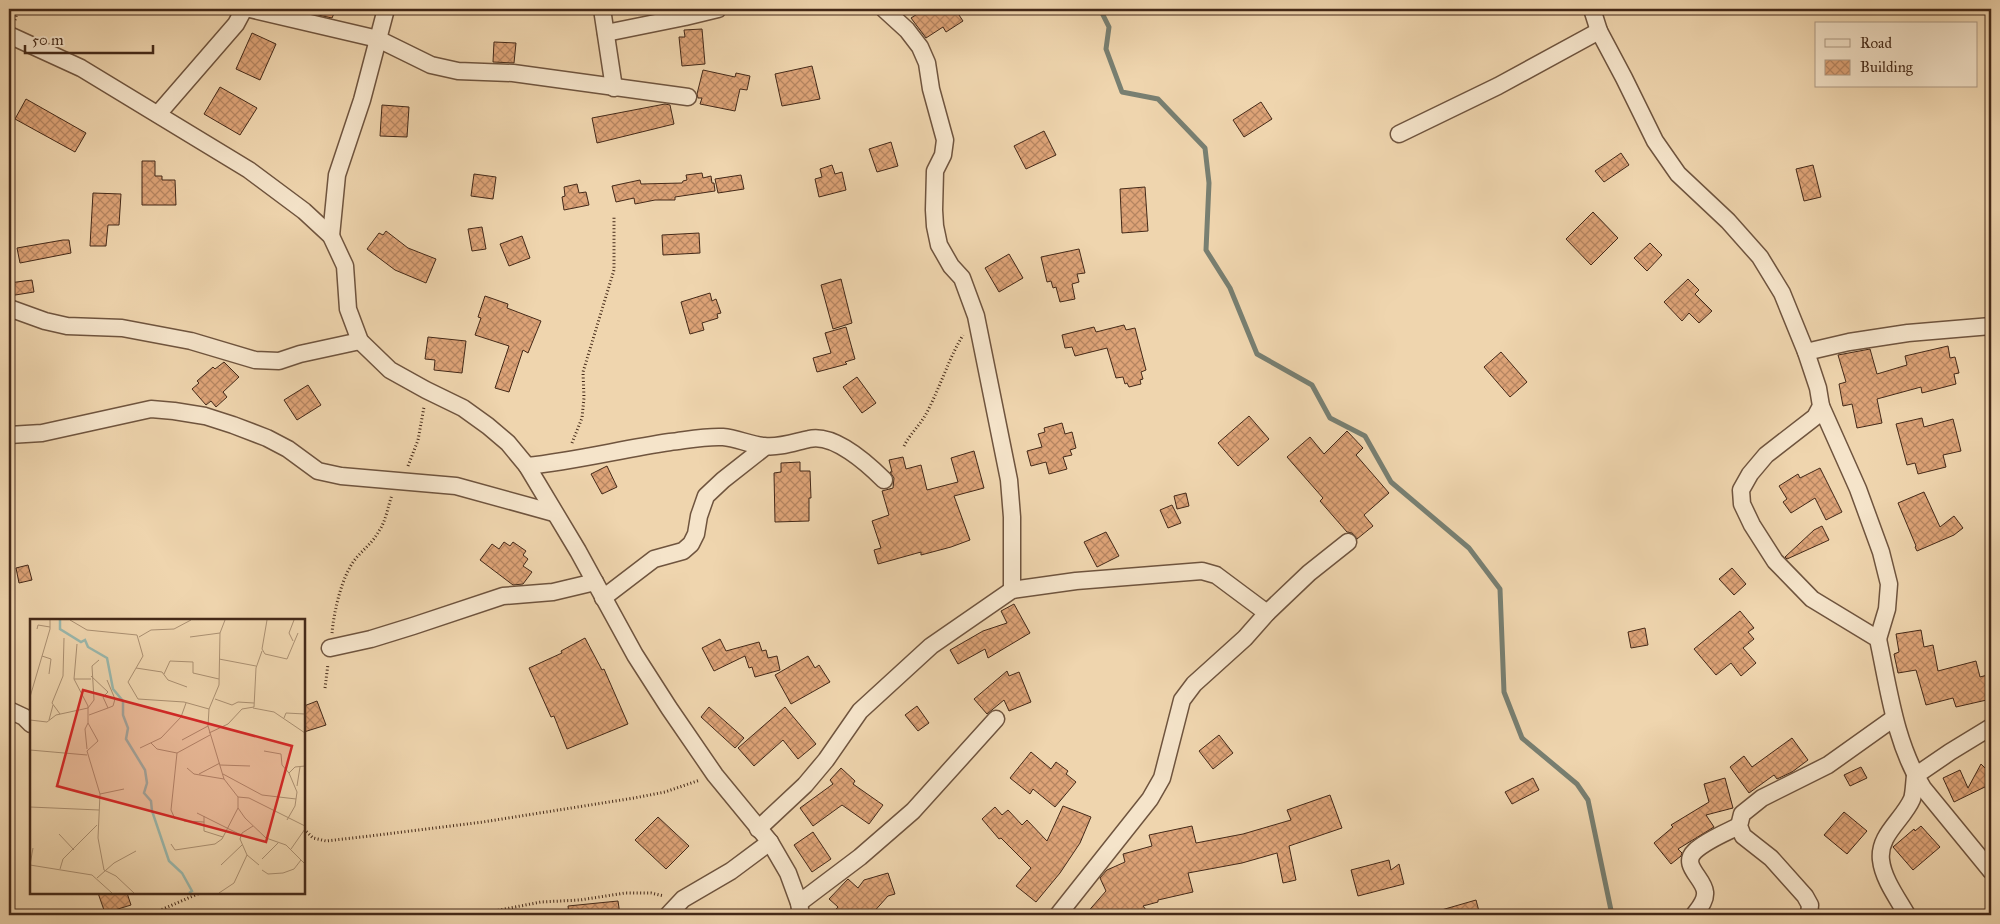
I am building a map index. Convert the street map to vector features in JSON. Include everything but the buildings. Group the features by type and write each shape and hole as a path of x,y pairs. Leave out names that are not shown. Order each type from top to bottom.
{"street":[{"path":"158,114 236,24 244,9"},
{"path":"250,9 378,39 431,65 458,71 512,74 688,97"},
{"path":"331,236 337,175 362,100 386,9"},
{"path":"602,9 614,88"},
{"path":"606,33 718,9"},
{"path":"884,9 907,30 920,47 927,62 931,89 945,140 943,155 936,171 935,226 939,245 951,266 962,278 976,316 1009,480 1012,517 1012,590"},
{"path":"1592,9 1599,31 1655,141 1678,174 1728,221 1760,257 1782,294 1806,352 1818,388 1821,406 1858,489 1881,552 1889,584 1887,609 1878,639 1894,718 1904,750 1922,788 1991,871"},
{"path":"1399,134 1498,86 1599,31"},
{"path":"9,35 81,68 249,170 304,211 331,236 345,266 348,310 360,341 390,370 463,408 488,426 508,443 527,466 635,655 715,776 770,842 788,873 800,909 913,811 996,720"},
{"path":"9,308 45,321 67,326 122,328 191,341 255,360 279,361 300,354 360,341"},
{"path":"1806,352 1849,342 1908,333 1991,326"},
{"path":"1821,406 1815,417 1766,455 1750,474 1741,490 1742,504 1752,525 1775,561 1812,599 1878,639"},
{"path":"9,435 42,433 151,409 174,411 205,416 234,424 288,449 318,471 341,476 456,486 554,513"},
{"path":"527,466 565,462 650,445 700,438 723,437 765,447 800,442 811,438 823,439 840,446 866,462 884,480"},
{"path":"603,598 654,559 683,551 691,544 696,534 698,516 706,496 765,447"},
{"path":"1058,915 1150,799 1162,778 1182,700 1194,684 1244,638 1267,612 1309,573 1348,542"},
{"path":"758,829 805,785 826,760 860,711 931,646 1012,590 1076,581 1202,570 1216,575 1267,612"},
{"path":"330,648 371,639 503,596 553,592 595,582"},
{"path":"9,710 24,717 30,723"},
{"path":"1809,915 1810,905 1805,896 1771,858 1743,836 1739,826 1742,814 1768,795 1828,765 1894,718"},
{"path":"1907,915 1884,871 1881,860 1881,851 1887,834 1912,799 1915,776 1950,752 1991,728"},
{"path":"1694,915 1703,904 1705,892 1702,883 1692,871 1690,861 1693,852 1711,840 1739,826"},
{"path":"668,915 683,899 731,871 770,842"}],"path":[{"path":"565,462 582,418 584,398 583,372 614,270 614,216"},
{"path":"904,446 926,415 962,336 976,316"},
{"path":"325,688 333,612 346,577 356,558 369,546 381,529 397,481 412,458 418,440 426,390"},
{"path":"305,830 313,838 326,841 483,822 665,792 715,776"},
{"path":"474,915 541,902 580,900 625,893 651,893 683,899"},
{"path":"150,915 198,894"},
{"path":"9,913 61,915"}],"waterway":[{"path":"1100,9 1109,27 1106,49 1122,92 1158,99 1205,148 1209,183 1206,250 1230,288 1257,354 1312,385 1330,418 1365,436 1391,482 1469,548 1500,589 1504,692 1522,738 1577,784 1588,800 1612,915"}]}
